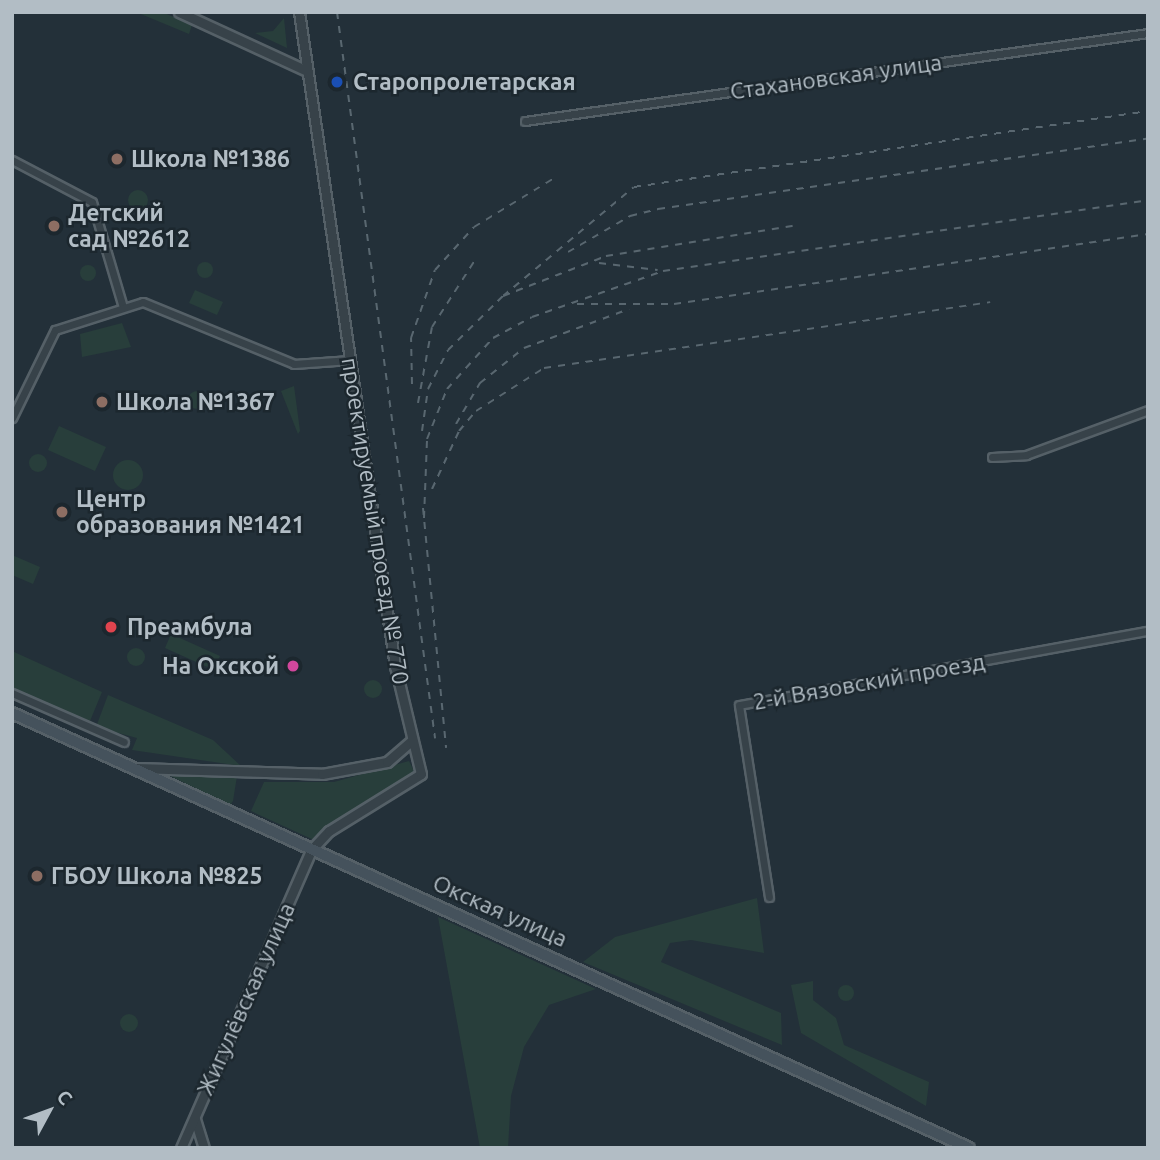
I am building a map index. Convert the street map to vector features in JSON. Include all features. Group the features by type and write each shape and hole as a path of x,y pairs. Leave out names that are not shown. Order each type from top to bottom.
{"main road":[{"name":"Окская улица","path":"12,713 311,850 790,1061 969,1148"}],"street":[{"path":"179,12 307,71"},
{"name":"проектируемый проезд № 770","path":"299,12 393,655 421,775 329,831 311,850"},
{"name":"Стахановская улица","path":"525,121 1148,33"},
{"path":"12,160 76,188 92,202 123,307"},
{"path":"12,418 53,332 123,307 158,304 293,364 350,360"},
{"path":"992,457 1026,454 1148,410"},
{"name":"2-й Вязовский проезд","path":"769,897 740,705 1148,631"},
{"path":"12,693 124,741"},
{"path":"131,767 322,774 387,762 412,740"},
{"name":"Жигулёвская улица","path":"183,1148 311,850"},
{"path":"183,1148 203,1148 195,1117"}],"green space":[{"path":"136,12 162,12 192,25 189,34"},
{"path":"284,18 287,48 255,33 273,31"},
{"path":"138,190 145,193 148,200 145,207 138,210 131,207 128,200 131,193"},
{"path":"205,262 211,264 211,276 205,278 199,276 197,270 199,264"},
{"path":"88,265 94,267 94,279 88,281 82,279 80,273 82,267"},
{"path":"195,290 223,302 217,315 189,303"},
{"path":"122,323 131,347 82,357 80,334"},
{"path":"294,386 300,431 298,434 281,391"},
{"path":"193,391 201,391 206,400 204,407 193,409 188,404 188,396"},
{"path":"59,426 106,447 95,471 48,450"},
{"path":"34,454 42,454 47,463 45,470 34,472 29,467 29,459"},
{"path":"128,460 139,464 143,475 139,486 128,490 117,486 113,475 117,464"},
{"path":"12,555 40,567 33,584 12,575"},
{"path":"171,634 220,656 214,670 165,648"},
{"path":"136,648 142,651 145,657 142,663 136,666 130,663 127,657 130,651"},
{"path":"12,651 102,692 90,721 12,689"},
{"path":"369,680 377,680 382,689 380,696 369,698 364,693 364,685"},
{"path":"108,695 213,740 241,766 132,750 137,738 96,727"},
{"path":"409,761 416,775 314,840 251,811 264,782 334,782"},
{"path":"160,771 237,776 233,801 230,805"},
{"path":"757,898 764,953 691,940 670,943 661,962 781,1013 782,1045 583,962 615,937"},
{"path":"438,917 596,989 549,1005 524,1047 511,1096 508,1148 480,1148"},
{"path":"813,981 813,1000 836,1018 844,1045 929,1082 926,1106 801,1033 791,985"},
{"path":"846,985 852,987 852,999 846,1001 840,999 838,993 840,987"},
{"path":"129,1014 135,1017 138,1023 135,1029 129,1032 123,1029 120,1023 123,1017"}],"railway":[{"path":"337,12 435,738"},
{"path":"503,296 634,187 1148,111"},
{"path":"568,252 630,216 658,209 1148,138"},
{"path":"412,384 411,338 435,270 474,227 556,177"},
{"path":"424,518 427,439 447,389 493,338 532,317 663,271 1148,200"},
{"path":"422,431 428,389 448,350 503,296 606,256 797,225"},
{"path":"577,304 674,304 1148,234"},
{"path":"418,403 432,327 475,260"},
{"path":"599,263 658,270"},
{"path":"432,489 459,431 476,411 544,368 990,302"},
{"path":"456,424 480,383 524,348 629,309"},
{"path":"423,508 446,748"}],"place":[{"name":"Старопролетарская","path":"337,82"},
{"name":"Школа №1386","path":"117,159"},
{"name":"Детский сад №2612","path":"54,226"},
{"name":"Школа №1367","path":"102,402"},
{"name":"Центр образования №1421","path":"62,512"},
{"name":"Преамбула","path":"111,627"},
{"name":"На Окской","path":"293,666"},
{"name":"ГБОУ Школа №825","path":"37,876"}]}
